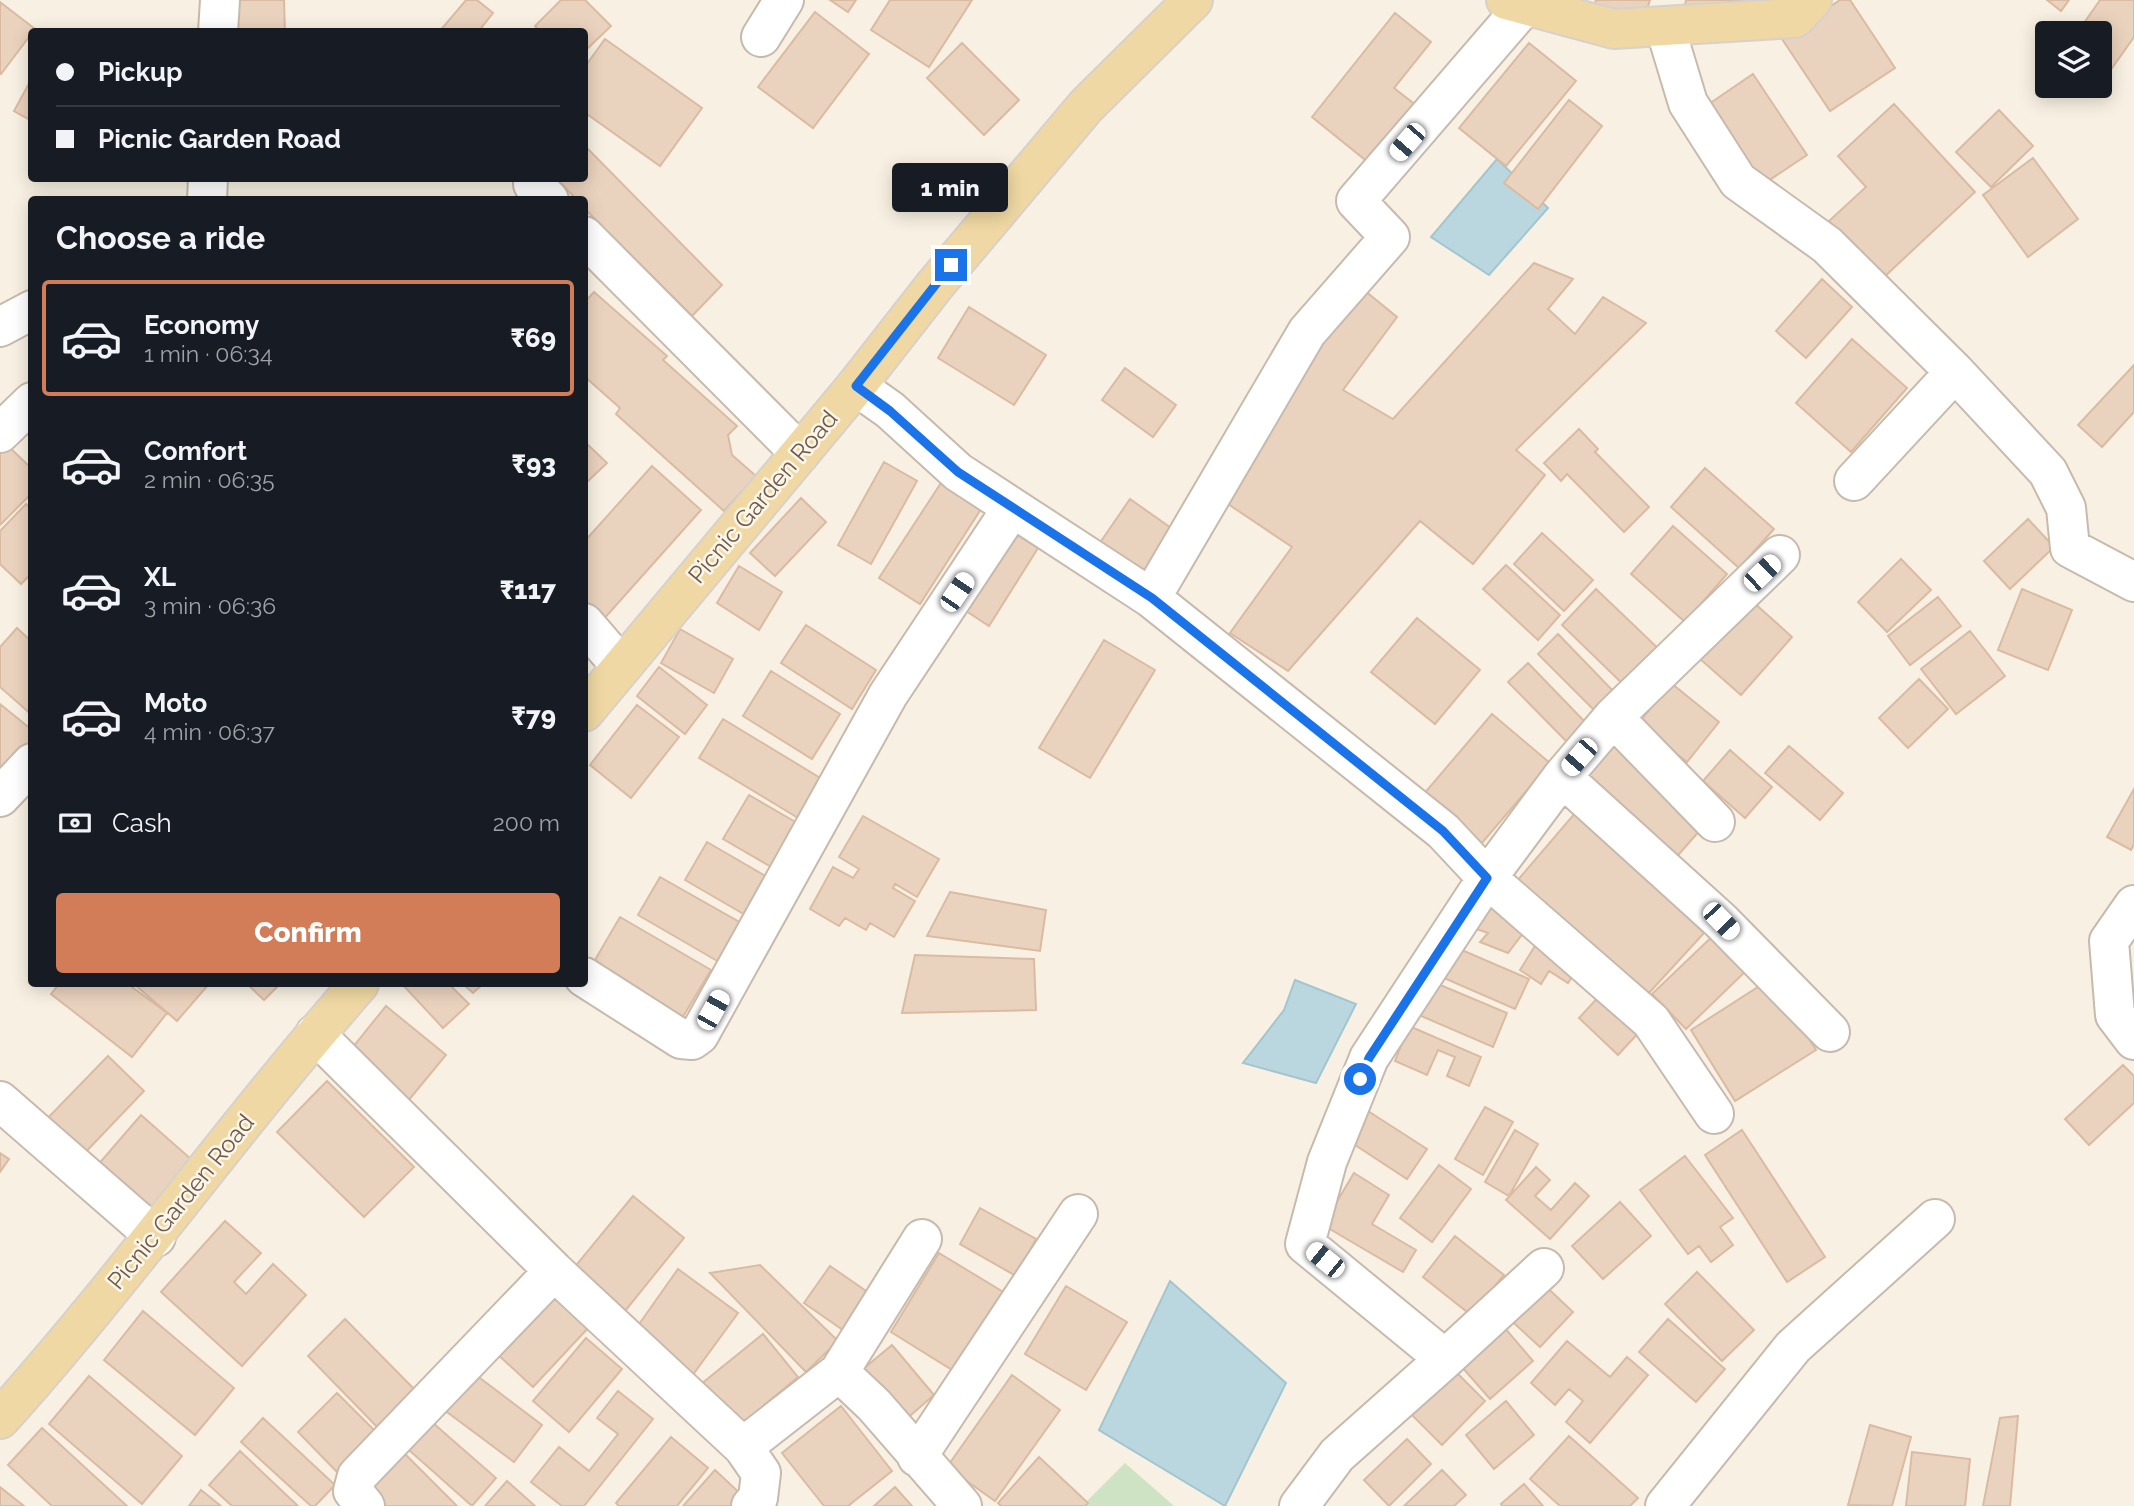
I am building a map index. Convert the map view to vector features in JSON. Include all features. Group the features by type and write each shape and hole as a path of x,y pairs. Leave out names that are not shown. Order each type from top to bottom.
{"main road":[{"name":"Picnic Garden Road","path":"588,707 1086,106 1192,0"},
{"path":"1515,3 1614,29 1795,18 1812,0"},
{"name":"Picnic Garden Road","path":"0,1419 156,1237 315,1034 356,987"}],"street":[{"path":"218,28 220,0"},
{"path":"761,37 784,0"},
{"path":"1152,598 1307,332 1390,237 1356,201 1515,3"},
{"path":"1665,27 1688,103 1738,181 1827,245 1955,372 2048,472 2066,508 2070,548 2134,582"},
{"path":"533,182 545,196"},
{"path":"588,240 800,453"},
{"path":"0,327 28,312"},
{"path":"1854,481 1955,372"},
{"path":"856,386 890,411 958,472 1152,598 1443,831 1487,878 1651,1021 1714,1114"},
{"path":"0,433 28,406"},
{"path":"588,980 681,1039 692,1040 699,1035 888,695 1012,508"},
{"path":"1446,1359 1306,1244 1327,1162 1369,1058 1487,878 1562,776 1613,717 1780,555"},
{"path":"588,628 621,666"},
{"path":"1613,717 1715,822"},
{"path":"0,797 28,767"},
{"path":"1562,776 1721,921 1830,1032"},
{"path":"2134,905 2109,941 2115,1016 2134,1040"},
{"path":"315,1034 554,1271 743,1447 761,1473 758,1498 751,1506"},
{"path":"0,1101 156,1237"},
{"path":"918,1457 1078,1214"},
{"path":"1665,1506 1793,1347 1935,1219"},
{"path":"743,1447 839,1372 922,1240"},
{"path":"1305,1503 1337,1455 1544,1268"},
{"path":"365,1506 354,1491 356,1476 554,1271"},
{"path":"839,1372 874,1405 962,1506"}],"green space":[{"path":"1125,1463 1174,1506 1082,1506"}],"water":[{"path":"1497,159 1548,208 1489,275 1431,237"},
{"path":"1295,980 1356,1004 1316,1083 1243,1063 1284,1010"},
{"path":"1170,1281 1286,1383 1225,1506 1099,1430"}],"building":[{"path":"229,0 284,0 285,28 230,28"},
{"path":"466,0 477,0 493,13 481,28 442,28"},
{"path":"561,0 585,0 611,26 588,48 588,28 535,26"},
{"path":"830,0 856,0 848,12"},
{"path":"890,0 972,0 929,67 871,30"},
{"path":"1596,0 1650,0 1642,25 1593,9"},
{"path":"1686,0 1771,0 1766,12 1682,18"},
{"path":"1840,0 1850,0 1895,68 1830,111 1782,39"},
{"path":"2047,0 2069,0 2061,11"},
{"path":"2100,0 2134,0 2134,37 2112,68 2112,21 2085,21"},
{"path":"0,2 34,28 28,28 28,38 0,73"},
{"path":"815,12 869,54 813,128 758,87"},
{"path":"1395,13 1431,42 1394,88 1426,113 1379,171 1312,117"},
{"path":"605,39 702,108 660,166 588,115 588,62"},
{"path":"962,43 1019,100 984,135 927,78"},
{"path":"1529,43 1576,81 1506,166 1459,128"},
{"path":"1753,74 1807,155 1762,185 1709,104"},
{"path":"28,85 28,119 14,111"},
{"path":"1569,100 1602,126 1538,209 1504,183"},
{"path":"1894,104 1975,192 1883,278 1829,221 1866,187 1838,156"},
{"path":"1999,110 2033,146 1991,187 1956,152"},
{"path":"588,149 722,285 692,316 588,212 588,196 573,196 560,182 588,182"},
{"path":"2033,158 2078,219 2028,257 1983,195"},
{"path":"1534,263 1573,279 1548,309 1575,334 1603,297 1646,323 1516,450 1545,475 1473,564 1420,521 1288,671 1230,633 1292,547 1228,504 1285,395 1359,286 1397,317 1343,390 1393,419"},
{"path":"1822,279 1852,307 1806,358 1776,331"},
{"path":"594,292 667,356 663,360 737,426 728,435 732,455 756,476 724,511 616,414 620,408 588,380 588,299"},
{"path":"969,307 1046,355 1014,405 938,358"},
{"path":"1852,339 1907,388 1851,452 1796,403"},
{"path":"2134,365 2134,412 2102,447 2078,425"},
{"path":"1125,368 1176,405 1153,437 1102,400"},
{"path":"1579,429 1598,449 1595,452 1649,507 1624,532 1567,474 1561,481 1544,463"},
{"path":"4,442 28,465 28,497 0,525 0,446"},
{"path":"588,445 607,463 588,481"},
{"path":"884,462 917,481 871,564 838,545"},
{"path":"652,466 701,510 602,621 588,609 588,538"},
{"path":"1705,468 1774,529 1739,568 1671,507"},
{"path":"941,483 981,509 920,604 879,578"},
{"path":"801,498 826,522 775,576 750,553"},
{"path":"1130,499 1181,535 1145,586 1095,550"},
{"path":"26,504 28,506 28,577 21,584 0,564 0,531"},
{"path":"2028,519 2054,547 2010,589 1984,561"},
{"path":"1673,526 1727,574 1685,622 1631,574"},
{"path":"1011,531 1038,548 989,626 963,609"},
{"path":"1542,533 1593,580 1564,611 1514,564"},
{"path":"1901,559 1931,590 1887,632 1858,602"},
{"path":"1506,565 1560,615 1538,640 1483,589"},
{"path":"739,566 782,592 759,630 717,603"},
{"path":"1596,589 1664,654 1629,690 1562,625"},
{"path":"2022,589 2072,610 2048,670 1998,650"},
{"path":"1938,597 1961,626 1910,665 1888,636"},
{"path":"1752,601 1792,637 1741,695 1700,659"},
{"path":"1417,618 1480,670 1435,724 1371,672"},
{"path":"806,625 876,670 852,709 781,663"},
{"path":"17,628 28,638 28,712 0,687 0,647"},
{"path":"680,629 733,659 714,693 661,663"},
{"path":"1970,631 2005,676 1956,714 1921,669"},
{"path":"1558,634 1616,694 1597,713 1538,654"},
{"path":"1104,640 1155,670 1090,778 1039,748"},
{"path":"1528,663 1586,723 1567,742 1508,682"},
{"path":"659,667 707,705 685,734 637,696"},
{"path":"771,671 840,714 812,759 743,716"},
{"path":"1919,679 1948,709 1908,748 1879,718"},
{"path":"1671,683 1719,722 1687,762 1639,723"},
{"path":"0,704 28,727 28,753 0,787"},
{"path":"637,705 679,737 631,798 590,765"},
{"path":"1492,714 1550,763 1481,844 1423,795"},
{"path":"723,719 822,779 798,818 699,758"},
{"path":"1613,737 1708,821 1673,861 1577,778"},
{"path":"1789,746 1843,793 1820,820 1765,773"},
{"path":"1730,750 1772,787 1745,818 1703,781"},
{"path":"2134,789 2134,844 2131,850 2107,837"},
{"path":"749,795 799,824 773,868 723,839"},
{"path":"1576,812 1704,933 1648,994 1517,881"},
{"path":"863,816 939,859 917,897 895,884 893,888 915,901 894,937 870,923 866,930 845,918 839,926 810,909 833,867 853,878 859,869 839,857"},
{"path":"707,842 769,878 747,916 685,880"},
{"path":"660,877 741,923 719,962 638,915"},
{"path":"950,892 1046,910 1040,951 927,936"},
{"path":"1487,892 1530,924 1508,953 1480,942 1488,933 1462,924"},
{"path":"620,917 711,970 678,1025 588,972"},
{"path":"1718,931 1751,966 1686,1029 1652,994"},
{"path":"1538,941 1578,967 1568,983 1549,971 1541,984 1520,970"},
{"path":"1450,945 1529,979 1515,1009 1437,975"},
{"path":"915,955 1034,959 1036,1010 902,1013"},
{"path":"1772,978 1816,1050 1735,1101 1691,1030"},
{"path":"1426,979 1507,1013 1493,1047 1412,1012"},
{"path":"57,987 132,987 167,1013 132,1057 51,994"},
{"path":"137,987 206,987 177,1021"},
{"path":"250,987 277,987 264,1000"},
{"path":"405,987 452,987 469,1004 443,1028"},
{"path":"466,987 480,987 473,993"},
{"path":"1603,992 1642,1029 1618,1055 1579,1018"},
{"path":"386,1006 446,1055 403,1107 344,1058"},
{"path":"1409,1026 1481,1057 1469,1086 1447,1076 1455,1057 1438,1050 1427,1075 1395,1061"},
{"path":"108,1056 144,1091 78,1160 41,1125"},
{"path":"2123,1065 2134,1076 2134,1103 2089,1145 2065,1119"},
{"path":"327,1081 414,1167 364,1217 277,1132"},
{"path":"1485,1107 1513,1122 1483,1175 1455,1159"},
{"path":"1368,1111 1427,1149 1407,1179 1349,1141"},
{"path":"141,1115 192,1160 148,1211 97,1166"},
{"path":"1515,1130 1538,1144 1509,1196 1485,1182"},
{"path":"1742,1130 1825,1257 1787,1282 1705,1155"},
{"path":"0,1153 9,1159 0,1172"},
{"path":"1685,1156 1733,1218 1720,1227 1733,1245 1711,1262 1699,1246 1688,1254 1640,1190"},
{"path":"1439,1165 1471,1189 1432,1242 1400,1218"},
{"path":"1536,1167 1550,1180 1535,1196 1551,1210 1575,1183 1589,1196 1550,1239 1506,1200"},
{"path":"1354,1173 1389,1195 1372,1224 1416,1250 1403,1272 1323,1225"},
{"path":"633,1196 684,1238 621,1316 569,1274"},
{"path":"1620,1202 1651,1236 1603,1279 1572,1246"},
{"path":"980,1208 1036,1239 1016,1276 960,1244"},
{"path":"225,1221 261,1253 234,1282 246,1294 273,1264 306,1295 242,1366 161,1292"},
{"path":"1455,1236 1504,1275 1471,1315 1423,1277"},
{"path":"939,1253 1005,1293 957,1373 891,1332"},
{"path":"760,1265 838,1341 806,1372 710,1273"},
{"path":"830,1266 869,1293 843,1330 804,1303"},
{"path":"678,1269 738,1313 692,1376 637,1327"},
{"path":"1697,1272 1754,1330 1722,1361 1665,1304"},
{"path":"1537,1278 1573,1312 1540,1347 1504,1314"},
{"path":"1066,1286 1127,1322 1086,1390 1025,1354"},
{"path":"551,1291 590,1326 533,1387 495,1352"},
{"path":"143,1311 234,1388 195,1435 104,1360"},
{"path":"345,1319 421,1396 383,1433 308,1356"},
{"path":"1497,1319 1533,1361 1490,1399 1454,1358"},
{"path":"1668,1319 1725,1369 1696,1402 1639,1352"},
{"path":"763,1334 798,1377 730,1434 695,1389"},
{"path":"586,1338 622,1369 569,1432 533,1401"},
{"path":"1567,1341 1610,1377 1627,1357 1648,1375 1590,1443 1566,1422 1583,1401 1569,1389 1555,1405 1531,1383"},
{"path":"892,1345 934,1395 904,1421 862,1370"},
{"path":"1449,1365 1485,1401 1442,1445 1406,1409"},
{"path":"472,1372 542,1425 514,1462 443,1409"},
{"path":"1012,1375 1060,1410 995,1501 947,1467"},
{"path":"89,1376 182,1456 142,1504 49,1424"},
{"path":"618,1391 653,1419 584,1506 562,1506 531,1482 559,1447 589,1471 618,1434 597,1418"},
{"path":"337,1393 380,1436 340,1475 298,1432"},
{"path":"1506,1401 1534,1435 1494,1469 1466,1435"},
{"path":"841,1406 892,1471 848,1506 824,1506 782,1453"},
{"path":"425,1416 496,1478 472,1506 401,1443"},
{"path":"2018,1416 2010,1506 1983,1506 2000,1418"},
{"path":"263,1418 335,1485 315,1506 311,1506 241,1442"},
{"path":"1870,1425 1911,1437 1892,1506 1848,1505"},
{"path":"42,1428 127,1506 52,1506 8,1465"},
{"path":"1569,1436 1638,1498 1630,1506 1560,1506 1530,1479"},
{"path":"671,1437 708,1468 677,1506 619,1506 616,1503"},
{"path":"1407,1439 1431,1464 1389,1506 1364,1480"},
{"path":"401,1450 457,1506 380,1506 363,1489"},
{"path":"240,1451 298,1506 232,1506 209,1485"},
{"path":"1912,1452 1970,1459 1965,1506 1906,1506"},
{"path":"1039,1457 1088,1503 1085,1506 1001,1506 998,1503"},
{"path":"715,1470 744,1497 736,1506 683,1506"},
{"path":"1442,1470 1466,1495 1454,1506 1404,1506"},
{"path":"507,1481 535,1506 485,1506"},
{"path":"1524,1484 1543,1506 1502,1506 1501,1504"},
{"path":"0,1487 24,1506 0,1506"},
{"path":"895,1487 912,1506 874,1506"},
{"path":"201,1490 221,1506 189,1506"}],"route":[{"path":"951,265 856,386 890,411 958,472 1152,598 1443,831 1487,878 1467,904 1369,1058 1360,1079"}]}
